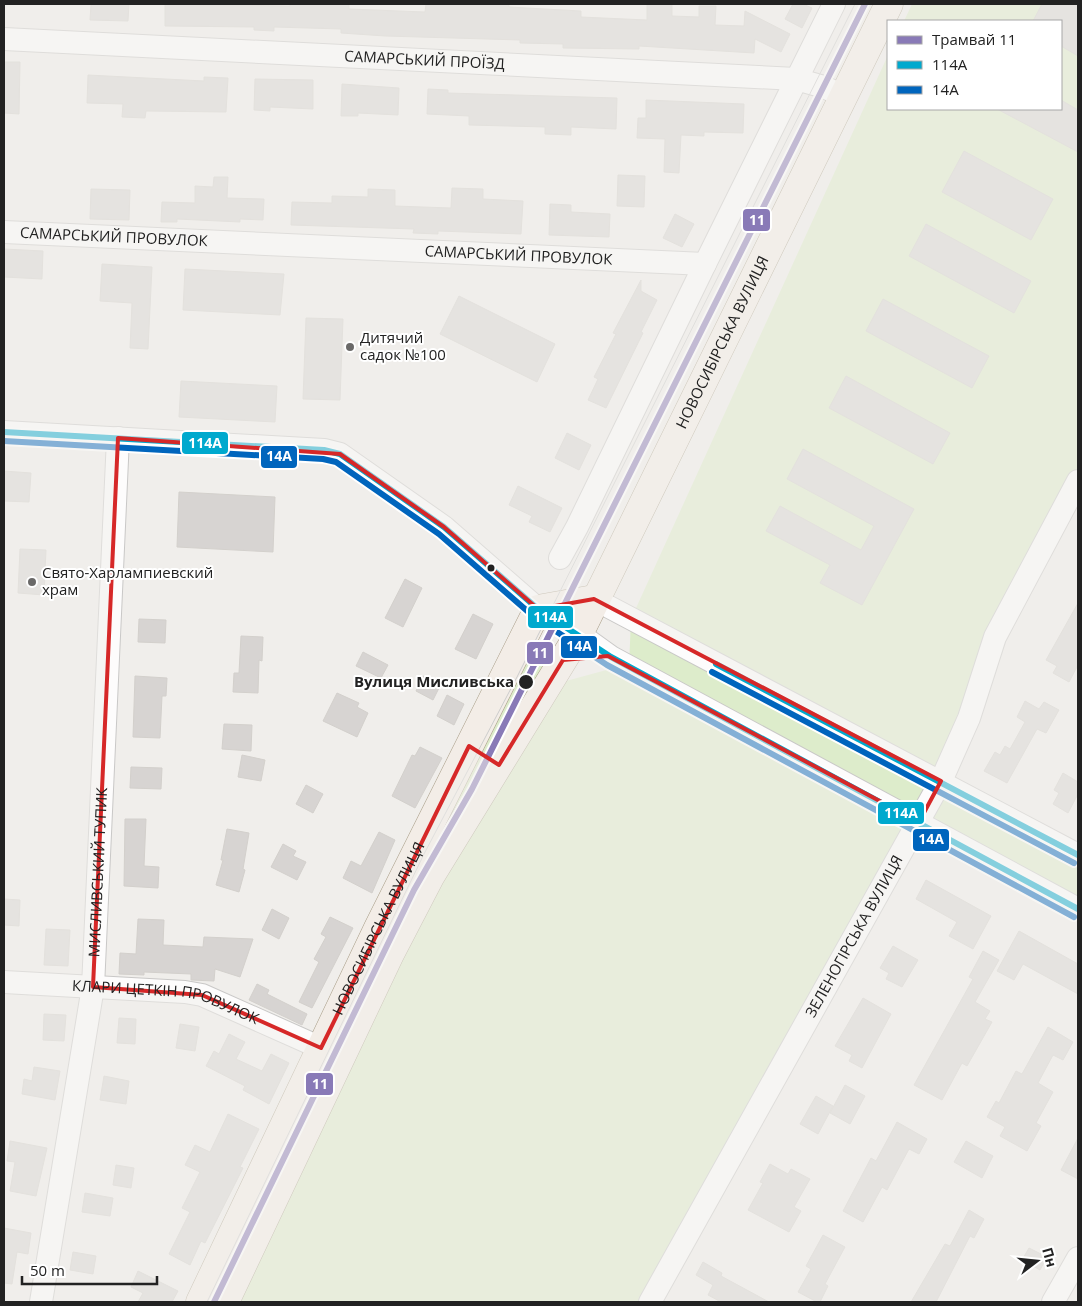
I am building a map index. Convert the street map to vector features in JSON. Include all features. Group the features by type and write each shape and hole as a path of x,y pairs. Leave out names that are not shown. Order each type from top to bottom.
{"main road":[{"name":"НОВОСИБІРСЬКА ВУЛИЦЯ","path":"225,1302 390,954 430,877 579,634 594,599 889,4"},
{"path":"538,609 594,599"},
{"name":"НОВОСИБІРСЬКА ВУЛИЦЯ","path":"200,1302 378,928 538,609"},
{"path":"469,746 499,765"}],"street":[{"path":"560,558 834,4"},
{"name":"САМАРСЬКИЙ ПРОЇЗД","path":"4,39 796,79 824,87 843,96"},
{"name":"САМАРСЬКИЙ ПРОВУЛОК","path":"4,232 705,264"},
{"path":"4,432 324,450 340,454 444,527 538,609 579,634 608,656 1078,909"},
{"name":"МИСЛИВСЬКИЙ ТУПИК","path":"41,1302 93,987 118,438"},
{"name":"ЗЕЛЕНОГІРСЬКА ВУЛИЦЯ","path":"650,1302 941,781 969,718 996,637 1078,481"},
{"path":"594,599 1078,855"},
{"path":"563,660 594,655 608,656"},
{"name":"КЛАРИ ЦЕТКІН ПРОВУЛОК","path":"4,982 185,992 202,995 321,1048"},
{"path":"1064,1295 1078,1258"}],"highlighted area":[{"path":"118,438 340,454 444,527 538,609 594,599 941,781 919,822 608,656 563,660 499,765 469,746 321,1048 202,995 93,987"}],"green space":[{"path":"912,4 1078,4 1078,481 941,781 1078,855 1078,909 919,822 650,1302 200,1302 512,646 566,681 610,669 629,667 631,619 887,57 887,110 1062,110 1062,20 904,20"}],"building":[{"path":"91,4 129,4 128,21 90,20"},
{"path":"165,4 290,6 290,4 349,4 349,9 425,12 426,4 509,4 509,7 581,11 581,17 647,20 647,4 672,4 672,16 699,17 699,6 716,6 715,25 744,26 745,11 790,34 781,52 755,39 754,53 639,46 639,49 563,48 563,44 520,43 520,40 385,36 341,33 341,29 274,27 274,31 254,30 254,27 165,26"},
{"path":"793,4 803,4 812,8 802,28 785,19"},
{"path":"1042,4 1078,4 1078,56 1062,47 1062,20 1034,20"},
{"path":"4,62 20,62 19,114 4,113"},
{"path":"88,75 204,81 204,77 228,78 226,112 146,111 145,118 122,117 123,104 87,103"},
{"path":"255,79 313,80 313,109 270,107 270,111 254,110"},
{"path":"342,84 399,88 398,115 358,113 358,116 341,116"},
{"path":"428,89 448,90 448,93 617,98 616,129 571,127 571,135 545,134 545,127 469,125 469,116 427,114"},
{"path":"646,100 744,104 743,133 704,132 704,136 681,135 679,173 664,172 665,139 637,138 638,118 646,118"},
{"path":"1062,101 1078,110 1078,152 999,110 1062,110"},
{"path":"964,151 1053,199 1031,240 942,192"},
{"path":"618,175 645,176 644,207 617,206"},
{"path":"214,177 228,177 227,198 264,199 263,220 240,219 240,222 177,219 177,222 161,222 162,202 195,203 195,186 213,187"},
{"path":"452,188 483,189 483,199 523,201 521,234 438,231 438,234 413,233 414,229 291,225 292,202 332,203 332,196 368,197 368,189 395,190 395,206 451,208"},
{"path":"91,189 130,190 129,220 90,219"},
{"path":"550,204 571,205 571,212 610,214 609,237 549,235"},
{"path":"675,214 694,224 682,247 663,238"},
{"path":"926,224 1031,281 1014,313 909,256"},
{"path":"4,249 43,251 42,279 4,277"},
{"path":"102,264 152,267 148,349 130,348 132,303 100,301"},
{"path":"185,269 284,274 280,315 183,310"},
{"path":"641,280 641,291 657,300 606,408 588,400 598,379 594,377 616,334 613,333"},
{"path":"459,296 555,344 537,382 440,334"},
{"path":"883,299 989,356 972,388 866,331"},
{"path":"306,318 343,319 340,400 303,399"},
{"path":"846,376 950,433 933,464 829,408"},
{"path":"181,381 277,386 275,422 179,417"},
{"path":"567,433 591,445 579,470 555,458"},
{"path":"803,449 914,509 862,605 820,583 830,565 766,531 780,506 861,550 874,526 787,479"},
{"path":"4,471 31,473 29,502 4,501"},
{"path":"518,486 562,508 550,532 529,522 532,516 509,505"},
{"path":"179,492 275,497 273,552 177,547"},
{"name":"Свято-Харлампиевский храм","path":"20,549 46,550 44,595 18,593"},
{"path":"405,579 422,588 403,627 385,618"},
{"path":"1078,603 1078,665 1069,682 1053,673 1057,666 1046,660"},
{"path":"473,614 493,624 476,659 455,649"},
{"path":"139,619 166,620 165,643 138,642"},
{"path":"241,636 263,637 262,661 259,660 258,693 233,692 234,673 239,673"},
{"path":"363,652 388,665 381,678 356,666"},
{"path":"135,676 167,678 166,696 162,696 160,738 133,737"},
{"path":"423,676 441,684 433,700 416,691"},
{"path":"337,693 359,703 357,707 368,713 357,737 323,721"},
{"path":"447,695 464,704 454,725 437,716"},
{"path":"1025,701 1039,709 1044,702 1059,710 1046,733 1037,729 1007,783 984,771 995,752 1000,755 1005,746 1010,749 1025,722 1017,717"},
{"path":"224,724 252,725 251,751 222,749"},
{"path":"420,747 442,758 415,808 392,796 412,755 415,756"},
{"path":"242,755 265,760 261,781 238,777"},
{"path":"131,767 162,768 161,789 130,788"},
{"path":"1063,773 1078,782 1078,794 1068,813 1053,804 1059,793 1054,790"},
{"path":"306,785 323,794 313,813 296,804"},
{"path":"125,819 146,819 144,866 159,867 158,888 124,886"},
{"path":"227,829 249,833 243,869 245,870 239,892 216,885 223,860 221,860"},
{"path":"379,832 395,840 372,893 343,878 351,861 361,866"},
{"path":"283,844 296,851 293,856 306,862 297,880 271,867"},
{"path":"926,880 991,916 973,949 949,936 957,922 916,899"},
{"path":"4,899 20,900 19,926 4,925"},
{"path":"272,909 289,918 279,939 262,930"},
{"path":"330,917 353,928 312,1008 299,1002 319,962 314,959 326,937 321,934"},
{"path":"138,919 164,920 163,945 203,947 204,937 253,939 240,977 215,969 214,981 191,980 191,974 144,972 144,975 119,974 120,953 136,954"},
{"path":"46,929 70,930 68,966 44,965"},
{"path":"1019,931 1078,964 1078,994 1023,964 1014,980 997,971"},
{"path":"893,946 918,960 902,987 886,979 889,973 880,968"},
{"path":"983,951 999,960 975,1002 990,1011 985,1019 992,1022 967,1066 962,1063 942,1100 914,1085 973,979 969,977"},
{"path":"257,984 269,990 267,994 307,1014 302,1025 249,1000"},
{"path":"863,998 891,1014 862,1068 849,1061 852,1055 835,1046"},
{"path":"44,1014 66,1015 64,1041 43,1040"},
{"path":"119,1018 136,1019 135,1044 117,1043"},
{"path":"180,1024 199,1027 195,1051 176,1048"},
{"path":"1048,1027 1073,1042 1063,1060 1053,1055 1038,1083 1053,1092 1036,1123 1041,1126 1027,1151 1000,1136 1005,1127 987,1117 996,1101 999,1103 1016,1071 1022,1074"},
{"path":"229,1034 245,1042 236,1059 262,1071 271,1054 289,1063 269,1104 243,1090 245,1086 206,1066 214,1051 219,1054"},
{"path":"34,1067 60,1071 55,1100 22,1094 24,1079 32,1081"},
{"path":"104,1076 129,1081 126,1104 100,1100"},
{"path":"845,1085 865,1096 850,1124 830,1113"},
{"path":"816,1096 833,1106 818,1134 800,1124"},
{"path":"228,1114 259,1129 240,1167 243,1168 205,1243 201,1241 190,1265 169,1254 190,1212 182,1208 200,1172 185,1165 195,1145 210,1152"},
{"path":"897,1122 927,1139 919,1154 909,1149 887,1190 882,1187 863,1222 843,1211 871,1158 876,1161"},
{"path":"1078,1138 1078,1179 1061,1170"},
{"path":"10,1141 47,1148 36,1196 10,1191 15,1162 7,1161"},
{"path":"966,1141 993,1156 982,1178 954,1162"},
{"path":"770,1164 788,1174 791,1169 810,1179 794,1207 801,1211 789,1232 748,1210 763,1183 760,1182"},
{"path":"116,1165 134,1168 131,1188 113,1185"},
{"path":"85,1193 113,1198 110,1216 82,1212"},
{"path":"969,1210 984,1219 974,1238 970,1236 936,1302 911,1302 945,1244 950,1246"},
{"path":"4,1228 31,1233 28,1254 17,1252 12,1284 4,1283"},
{"path":"823,1235 845,1247 825,1284 828,1286 820,1302 817,1302 798,1292 811,1269 806,1266"},
{"path":"1029,1248 1047,1257 1040,1270 1022,1260"},
{"path":"73,1252 96,1256 93,1274 70,1270"},
{"path":"703,1262 722,1273 721,1276 769,1302 721,1302 708,1295 713,1285 696,1275"},
{"path":"138,1271 178,1291 172,1302 138,1302 143,1293 131,1287"}],"tram line":[{"path":"207,1302 424,854 517,677 855,4"},
{"name":"11","path":"214,1302 414,890 472,789 865,4"}],"transit line":[{"name":"114А","path":"4,432 324,450 340,454 444,527 538,609 611,657 1078,909"},
{"name":"14А","path":"4,441 323,459 336,462 439,534 533,616 607,665 1074,917"},
{"name":"114А","path":"716,664 1078,855"},
{"name":"14А","path":"712,672 1074,863"}],"place":[{"name":"Дитячий садок №100","path":"350,347"},
{"name":"Свято-Харлампиевский храм","path":"32,582"},
{"name":"Вулиця Мисливська","path":"526,682"}]}
